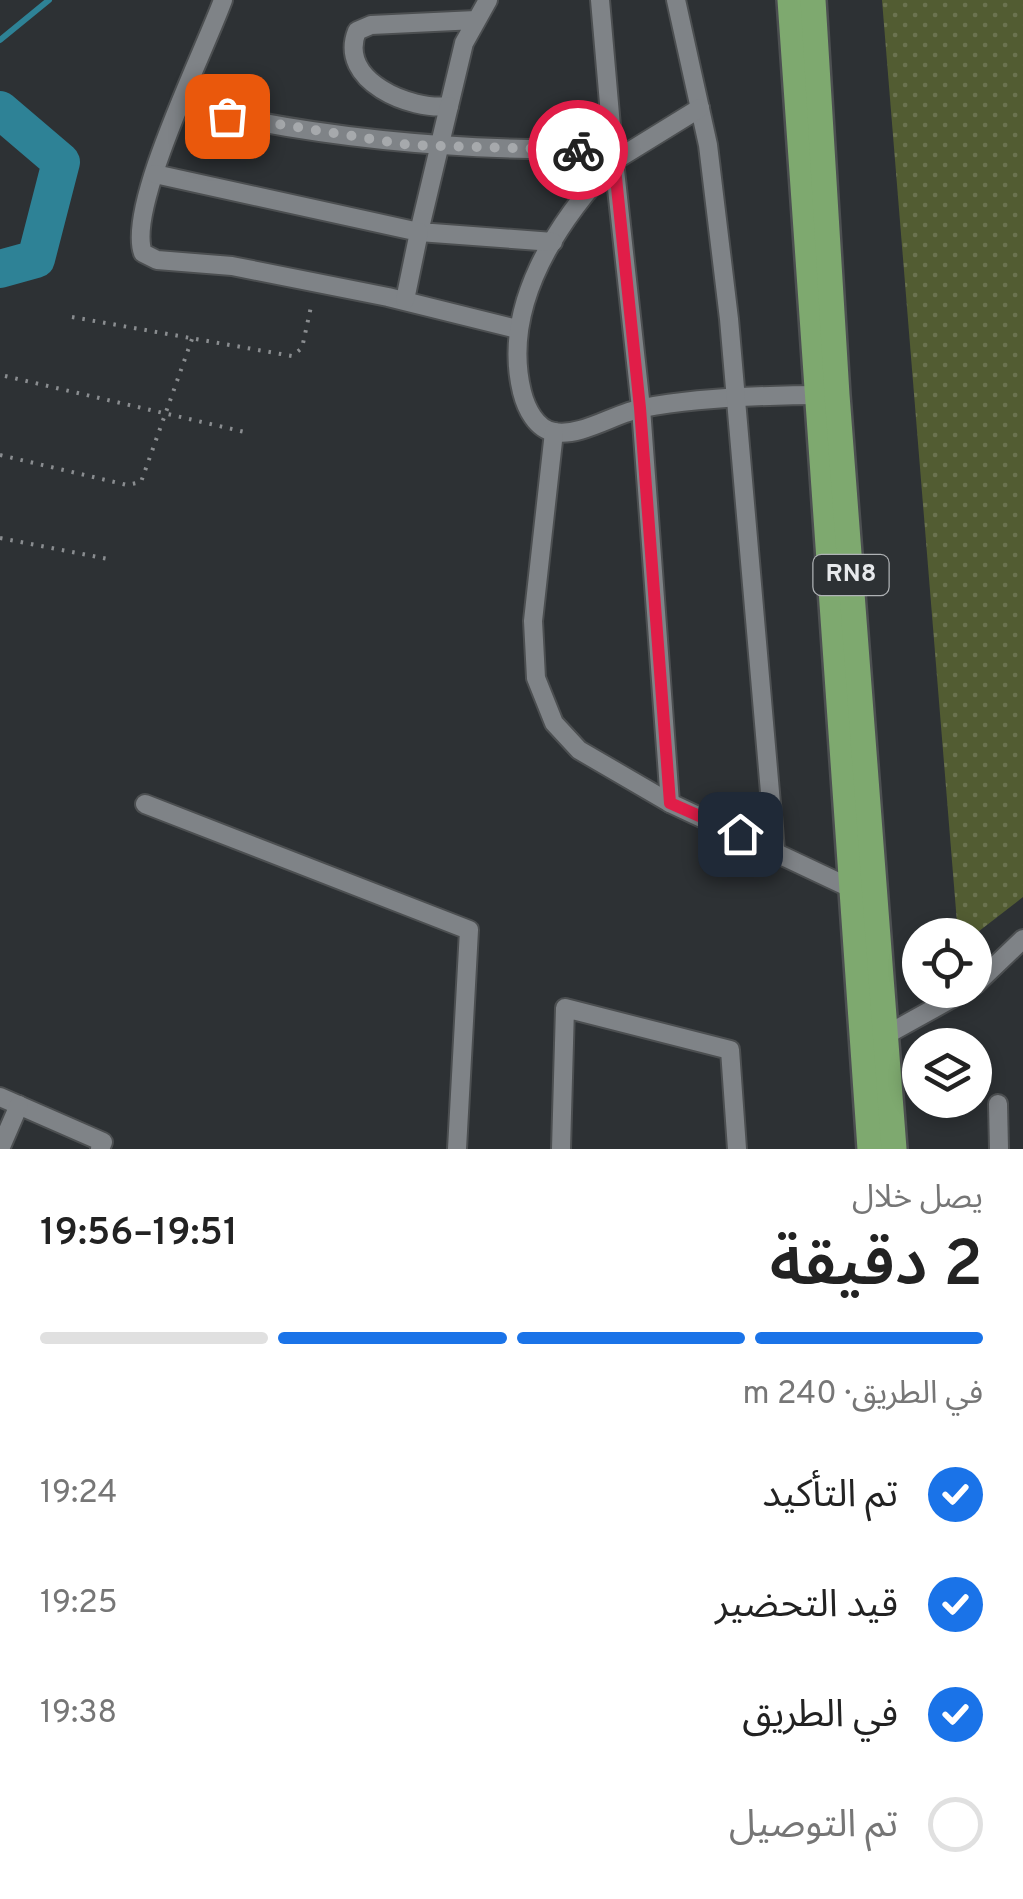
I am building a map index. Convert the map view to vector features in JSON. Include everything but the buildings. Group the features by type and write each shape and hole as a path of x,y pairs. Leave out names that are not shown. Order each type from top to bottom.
{"main road":[{"name":"RN8","path":"790,0 808,108"},
{"name":"RN8","path":"813,0 808,108 838,548 852,888 888,1034 894,1149"},
{"name":"RN8","path":"838,548 877,902 871,973 870,1149"}],"street":[{"path":"223,0 155,174 139,242 148,258 232,266 404,300 517,329"},
{"path":"404,300 441,148 455,70 488,0"},
{"path":"600,0 640,408 670,803"},
{"path":"676,0 708,146 775,850"},
{"path":"450,106 425,108 376,86 357,63 354,36 370,25 476,20"},
{"path":"180,105 283,127 441,148 614,155"},
{"path":"700,108 614,155 553,242 517,329 514,362 524,401 536,421 554,432 568,432 640,408 827,395"},
{"path":"155,174 419,232 553,242"},
{"path":"554,432 532,621 536,678 554,723 579,750 670,803 877,902"},
{"path":"145,804 469,930 457,1149"},
{"path":"992,969 1023,939"},
{"path":"561,1149 565,1008 730,1050 738,1149"},
{"path":"888,1034 935,1008"},
{"path":"0,1097 104,1142 100,1149"},
{"path":"998,1104 999,1149"},
{"path":"0,1149 19,1106"}],"path":[{"path":"72,317 270,355 296,355 307,332 314,282"},
{"path":"0,454 137,484 168,416 192,339"},
{"path":"5,376 249,433"},
{"path":"0,538 113,560"}],"green space":[{"path":"882,0 1023,0 1023,897 992,921 992,918 957,918"}],"waterway":[{"path":"0,40 49,0"},
{"path":"0,110 61,162 36,259 0,269"}],"way so far":[{"path":"227,116 409,145 578,150"}],"route":[{"path":"578,150 613,149 640,408 670,803 740,834"}]}
